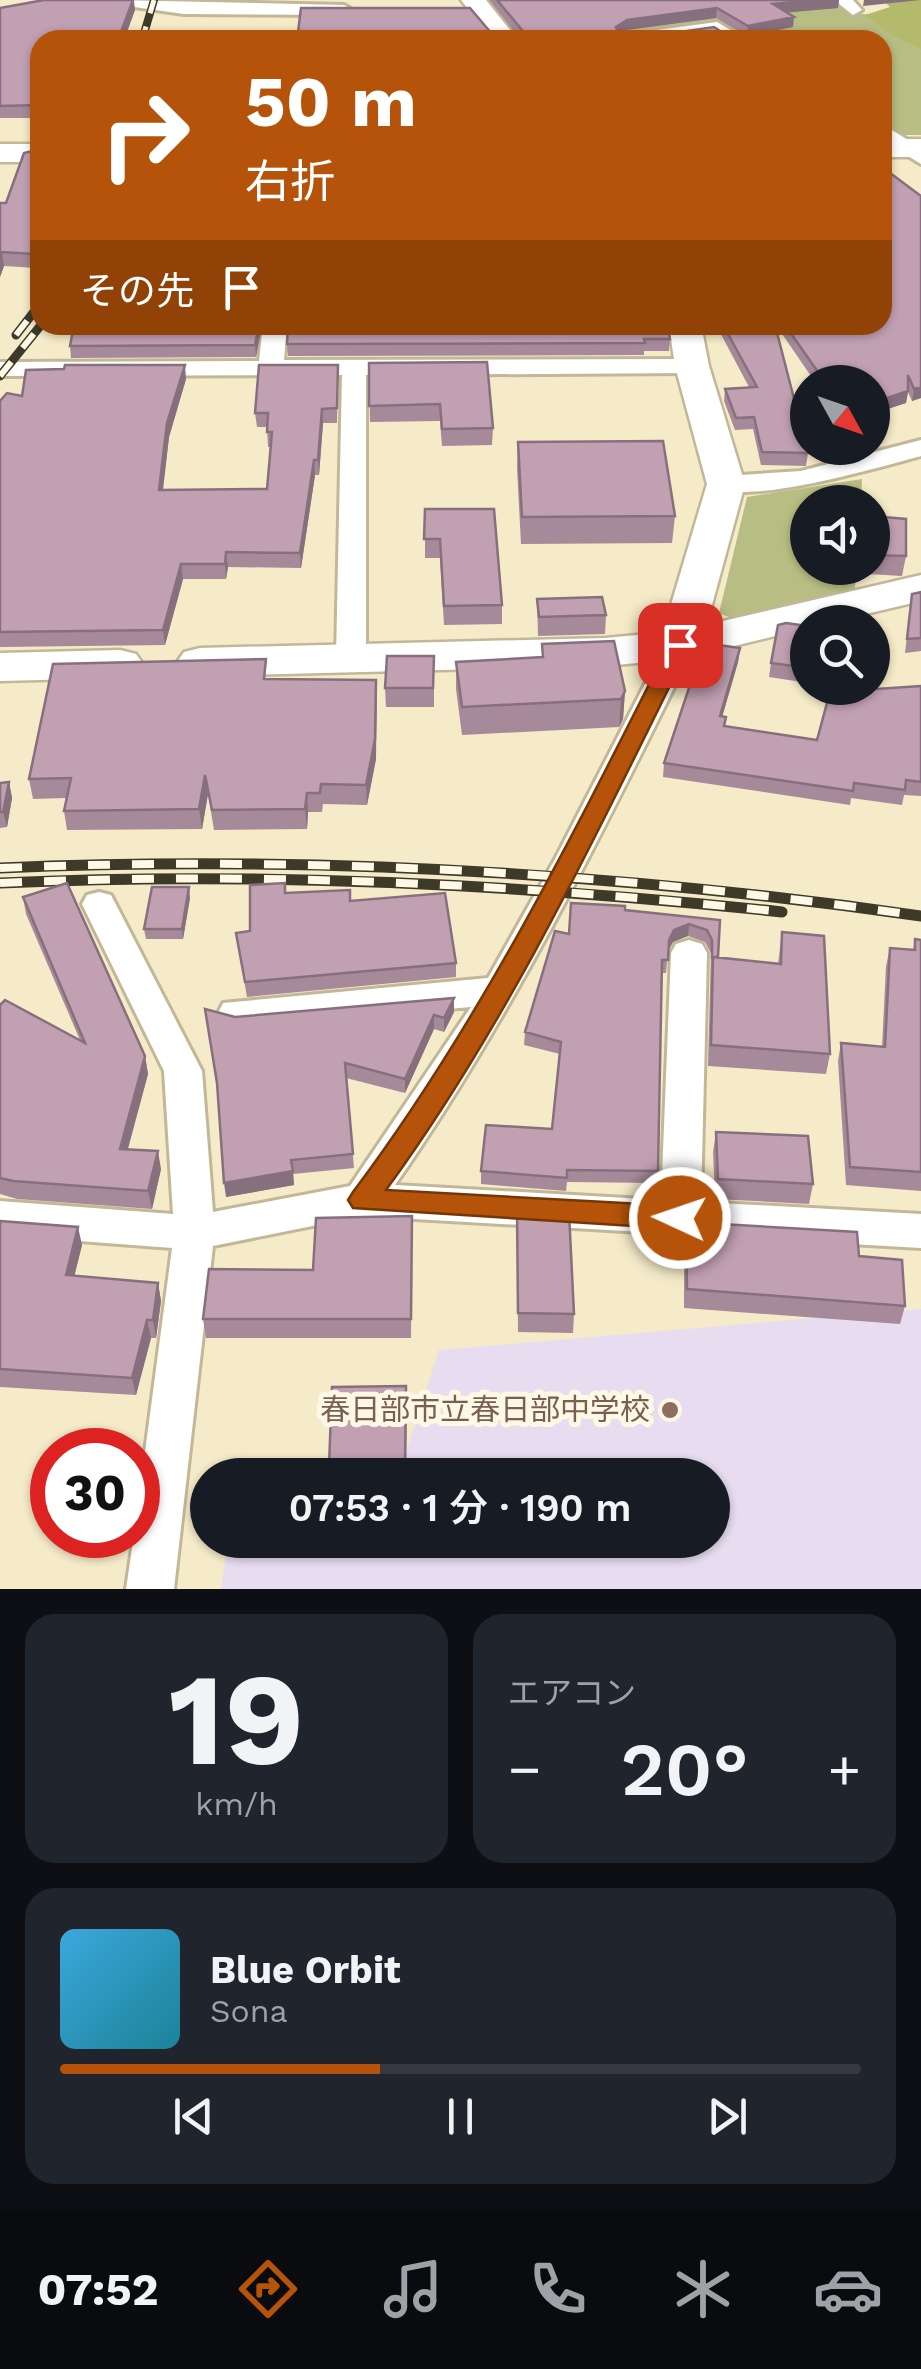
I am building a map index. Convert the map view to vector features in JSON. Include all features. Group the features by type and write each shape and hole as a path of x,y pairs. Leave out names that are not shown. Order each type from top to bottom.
{"main road":[{"path":"0,668 605,652 680,645 921,588"}],"street":[{"path":"130,1 367,10"},
{"path":"471,6 495,30"},
{"path":"696,30 722,30"},
{"path":"0,153 30,153"},
{"path":"271,368 274,335"},
{"path":"362,1200 420,1122 556,893 680,645 726,484 687,335"},
{"path":"0,369 692,366"},
{"path":"351,658 354,368"},
{"path":"726,484 802,478 921,448"},
{"path":"99,904 183,1071 194,1232 150,1589"},
{"path":"680,1218 689,953"},
{"path":"236,1013 498,991"},
{"path":"0,1218 194,1232 362,1200 921,1231"}],"shaded area":[{"name":"春日部市立春日部中学校","path":"921,1309 921,1589 221,1589 225,1558 730,1558 730,1458 404,1458 439,1350"}],"green space":[{"path":"756,0 835,0 849,13 921,18 921,135 901,135 892,130 892,30 598,30 590,24"},
{"path":"883,0 921,0 921,49 892,35 892,30 884,30 865,15 890,7"},
{"path":"862,479 862,485 824,485"},
{"path":"790,490 790,585 855,585 855,589 731,618 719,613 747,497"}],"building":[{"path":"44,0 133,0 122,30 30,30 30,105 0,106 0,8"},
{"path":"497,0 817,0 773,4 794,17 748,26 717,8 627,20 616,27 617,30 522,30"},
{"path":"301,8 470,8 489,30 298,30"},
{"path":"30,152 30,254 2,252 0,257 0,203 6,203 24,153"},
{"path":"892,174 921,196 921,387 914,389 908,375 908,391 890,397 890,365 813,365 792,335 892,335"},
{"path":"72,335 257,335 255,345 70,346"},
{"path":"287,335 669,335 670,339 644,339 645,343 287,344"},
{"path":"728,335 778,335 790,383 790,453 762,452 754,417 736,418 725,389 757,387"},
{"path":"487,362 493,428 442,429 440,404 369,406 369,363"},
{"path":"65,365 185,365 167,423 159,490 267,489 272,432 267,432 268,413 255,413 259,365 338,365 337,408 322,409 318,460 314,460 300,553 226,552 225,564 181,564 163,630 0,632 0,401 7,393 22,396 26,370 64,369"},
{"path":"663,441 675,516 522,517 518,442"},
{"path":"425,509 494,509 502,605 444,606 440,539 424,539"},
{"path":"890,518 906,519 906,556 890,556"},
{"path":"921,592 921,638 907,639 912,594"},
{"path":"602,597 606,615 539,617 537,599"},
{"path":"790,624 790,666 771,663 778,625"},
{"path":"614,641 625,691 621,699 462,707 456,662 543,657 542,644"},
{"path":"704,643 740,648 720,716 726,717 724,726 817,740 826,705 890,705 890,688 921,686 921,782 906,780 905,790 854,783 853,791 664,763"},
{"path":"387,656 434,656 433,688 385,688"},
{"path":"266,659 264,679 376,680 375,739 366,785 321,784 320,793 307,793 305,809 212,810 205,775 199,809 64,811 71,778 29,779 53,664"},
{"path":"9,782 3,812 0,812 0,783"},
{"path":"67,883 145,1056 120,1149 158,1151 148,1191 0,1178 0,1005 5,1000 85,1043 23,897"},
{"path":"285,883 285,893 350,890 350,901 445,893 456,963 245,982 236,933 250,931 250,885"},
{"path":"152,887 189,887 182,929 144,929"},
{"path":"571,903 625,906 625,910 720,920 718,957 712,959 712,940 707,930 689,924 674,930 668,960 662,960 658,1171 567,1170 567,1178 481,1171 486,1125 552,1129 561,1042 525,1032 555,931 569,934"},
{"path":"782,932 824,936 830,1054 711,1045 713,957 781,964"},
{"path":"915,939 921,940 921,1172 850,1167 841,1043 885,1047 890,948 915,950"},
{"path":"454,998 444,1018 434,1015 405,1079 345,1063 353,1154 291,1160 293,1171 224,1183 217,1083 205,1009 235,1017"},
{"path":"716,1132 808,1136 813,1184 718,1179"},
{"path":"517,1209 569,1212 574,1314 518,1313"},
{"path":"412,1216 411,1319 203,1319 209,1269 313,1270 316,1218"},
{"path":"0,1221 78,1227 66,1275 158,1283 153,1320 147,1320 132,1378 0,1369"},
{"path":"686,1222 857,1232 859,1256 902,1260 905,1306 687,1289"},
{"path":"406,1386 405,1458 329,1458 332,1387"}],"railway":[{"path":"145,30 154,0"},
{"path":"16,335 30,317"},
{"path":"0,376 33,335"},
{"path":"0,868 232,864 462,871 691,888 921,916"},
{"path":"0,883 196,879 391,882 587,894 782,912"}],"place":[{"name":"春日部市立春日部中学校","path":"670,1410"}],"route":[{"path":"680,645 556,893 420,1122 362,1200 680,1218"}]}
